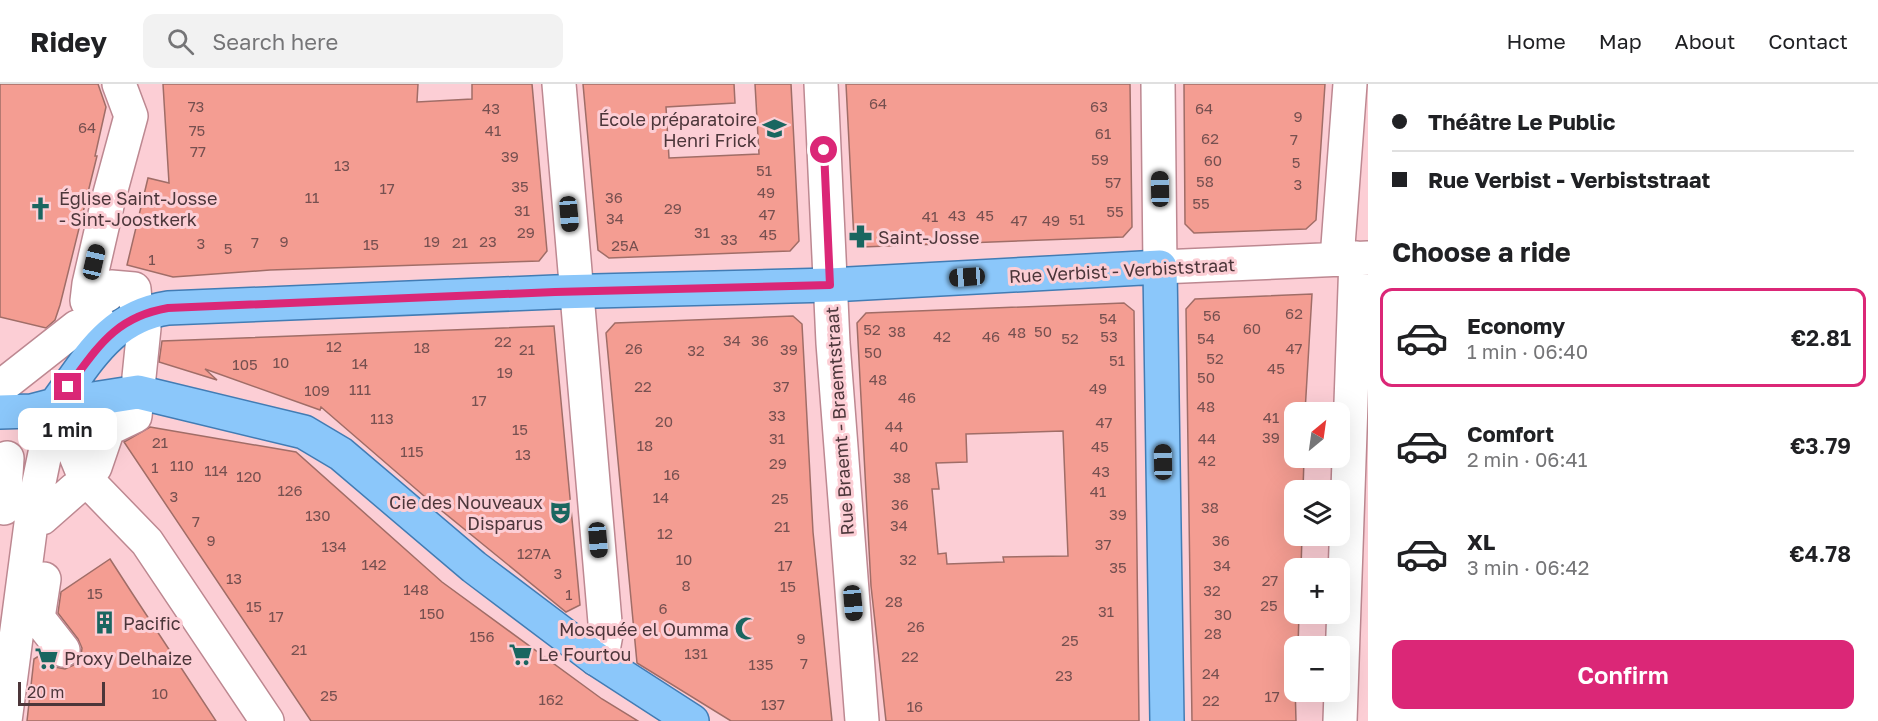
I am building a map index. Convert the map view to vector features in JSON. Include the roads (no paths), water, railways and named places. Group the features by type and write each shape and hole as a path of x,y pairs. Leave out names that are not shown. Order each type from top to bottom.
{"main road":[{"name":"Rue Verbist - Verbiststraat","path":"55,405 92,331 139,314 168,308 576,291 830,285 1160,267"},
{"path":"1160,267 1167,721"},
{"path":"8,380 32,411 55,405 138,392 304,432 341,454 474,567 596,659 692,721"}],"street":[{"path":"8,380 92,331 87,301 88,284 131,116 119,84"},
{"path":"559,84 606,634 604,645 596,659"},
{"name":"Rue Braemt - Braemtstraat","path":"821,84 830,285 862,721"},
{"path":"1158,84 1160,267"},
{"path":"1340,721 1354,258 1350,84"},
{"name":"Rue Verbist - Verbiststraat","path":"1160,267 1354,258"},
{"path":"41,503 108,429 135,416 138,392 129,308"},
{"path":"5,721 55,405"},
{"path":"55,405 85,478 147,542 267,721"},
{"path":"7,458 41,503 38,618 63,650"}],"place":[{"name":"École préparatoire Henri Frick","path":"775,129"},
{"name":"Église Saint-Josse - Sint-Joostkerk","path":"41,208"},
{"name":"Saint-Josse","path":"860,237"},
{"name":"Cie des Nouveaux Disparus","path":"561,512"},
{"name":"Pacific","path":"105,623"},
{"name":"Mosquée el Oumma","path":"747,629"},
{"name":"Le Fourtou","path":"520,654"},
{"name":"Proxy Delhaize","path":"46,658"}]}
